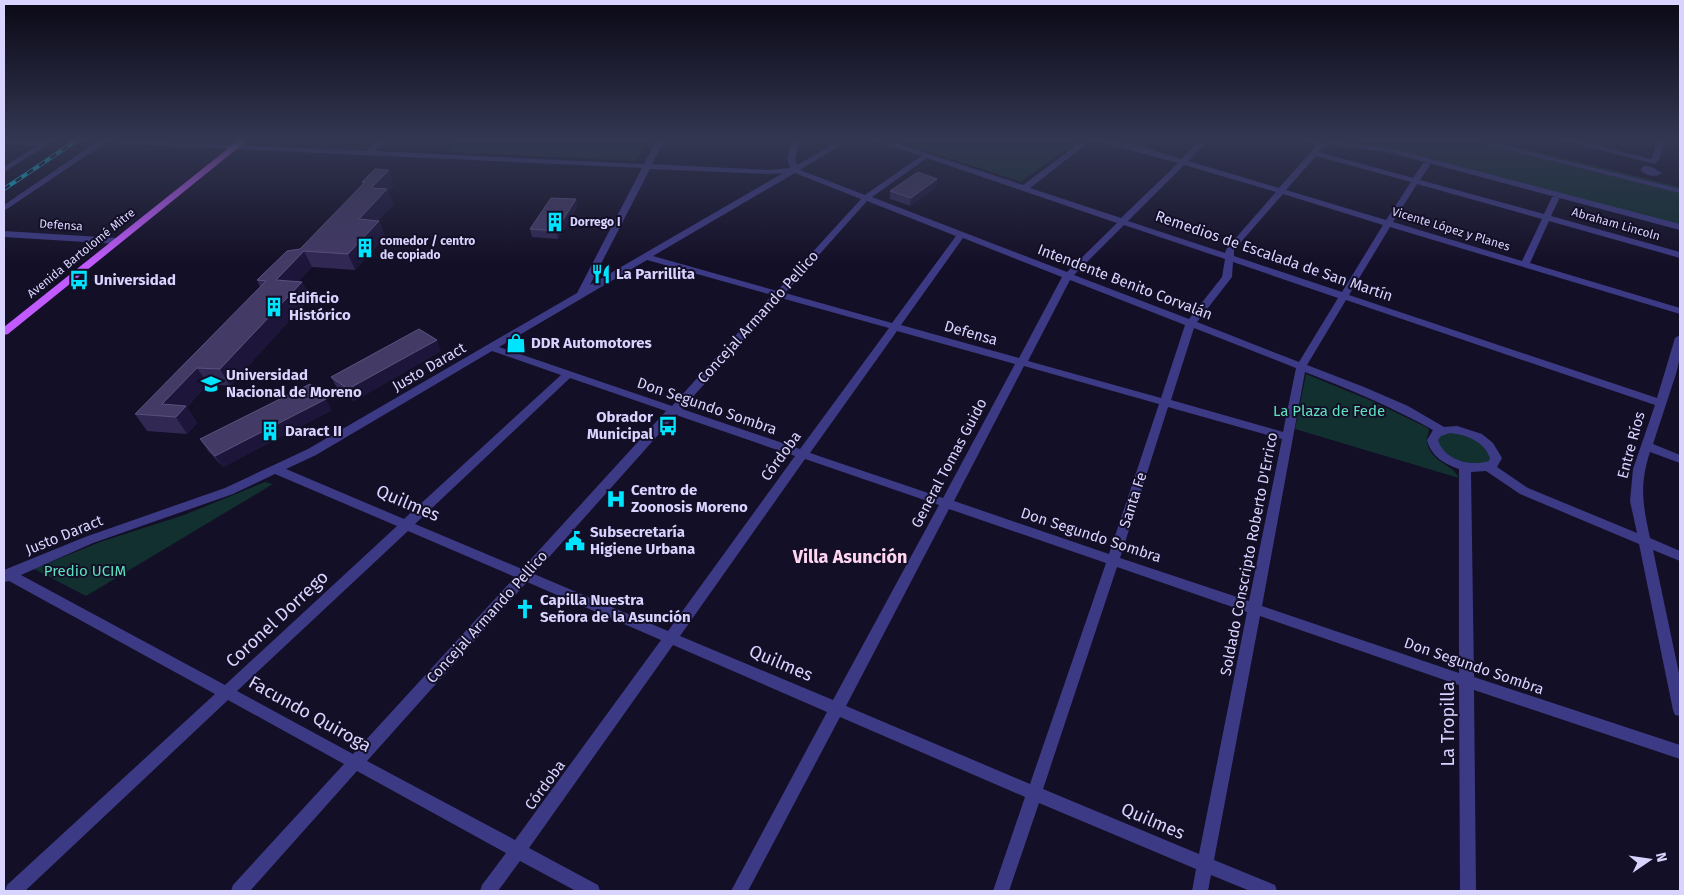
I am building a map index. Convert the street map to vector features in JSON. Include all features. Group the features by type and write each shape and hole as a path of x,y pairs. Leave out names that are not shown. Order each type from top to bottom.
{"main road":[{"name":"Avenida Bartolomé Mitre","path":"7,327 193,181"}],"street":[{"path":"4,209 45,181"},
{"path":"580,296 639,181"},
{"name":"Justo Daract","path":"6,576 89,540 230,491 277,470 334,440 492,348 770,181"},
{"name":"Intendente Benito Corvalán","path":"825,181 1190,325 1360,389 1404,409 1441,430"},
{"name":"Concejal Armando Pellico","path":"238,891 866,198 890,181"},
{"name":"Remedios de Escalada de San Martín","path":"1003,181 1660,403"},
{"path":"1024,188 1034,181"},
{"name":"General Tomas Guido","path":"739,891 1067,277 1164,181"},
{"name":"Vicente López y Planes","path":"1246,181 1680,311"},
{"name":"Santa Fe","path":"1001,891 1190,325 1226,276 1230,250 1289,181"},
{"name":"Abraham Lincoln","path":"1415,181 1680,255"},
{"name":"Soldado Conscripto Roberto D'Errico","path":"1200,891 1301,367 1415,181"},
{"path":"1505,181 1680,227"},
{"path":"1639,181 1680,191"},
{"path":"1525,265 1554,199"},
{"name":"Defensa","path":"4,234 117,241"},
{"name":"Córdoba","path":"488,891 961,235"},
{"name":"Defensa","path":"646,257 1288,437"},
{"name":"Entre Ríos","path":"1680,338 1676,376 1660,403 1646,446 1639,469 1636,501 1680,710"},
{"name":"Don Segundo Sombra","path":"492,348 566,375 1680,752"},
{"name":"Coronel Dorrego","path":"13,891 566,375"},
{"path":"1441,430 1460,430 1481,438 1494,452 1496,458 1489,467 1481,469 1465,467 1444,458 1437,452 1432,439 1441,430"},
{"path":"1646,446 1680,459"},
{"name":"La Tropilla","path":"1465,467 1468,891"},
{"path":"1489,467 1524,491 1680,556"},
{"name":"Quilmes","path":"277,470 1034,793 1269,891"},
{"name":"Facundo Quiroga","path":"6,576 227,692 592,891"}],"green space":[{"path":"1495,181 1655,181 1680,187 1680,230"},
{"name":"La Plaza de Fede","path":"1306,374 1372,401 1429,429 1427,440 1432,454 1456,473 1459,478 1295,429"},
{"path":"1460,430 1494,452 1489,467 1444,458 1435,434"},
{"name":"Predio UCIM","path":"265,482 273,484 86,596 34,569 100,542 184,515"}],"building":[{"path":"378,181 371,188 387,189 359,219 379,221 348,254 304,251 276,280 302,282 220,369 197,368 162,404 186,406 176,417 135,414 266,281 257,280 287,251 300,249 365,182 362,182"},
{"path":"905,181 935,181 911,198 890,191"},
{"path":"551,198 576,199 556,231 530,229"},
{"path":"419,329 437,340 348,389 331,377"},
{"path":"310,384 326,399 215,456 200,439"}],"railway":[{"path":"4,189 16,181"}],"place":[{"name":"Dorrego I","path":"555,222"},
{"name":"comedor / centro de copiado","path":"365,248"},
{"name":"La Parrillita","path":"601,274"},
{"name":"Universidad","path":"79,280"},
{"name":"Edificio Histórico","path":"274,307"},
{"name":"DDR Automotores","path":"516,343"},
{"name":"Universidad Nacional de Moreno","path":"211,384"},
{"name":"Obrador Municipal","path":"668,426"},
{"name":"Daract II","path":"270,431"},
{"name":"Centro de Zoonosis Moreno","path":"616,499"},
{"name":"Subsecretaría Higiene Urbana","path":"575,541"},
{"name":"Capilla Nuestra Señora de la Asunción","path":"525,609"}],"district":[{"name":"Villa Asunción","path":"850,557"}]}
